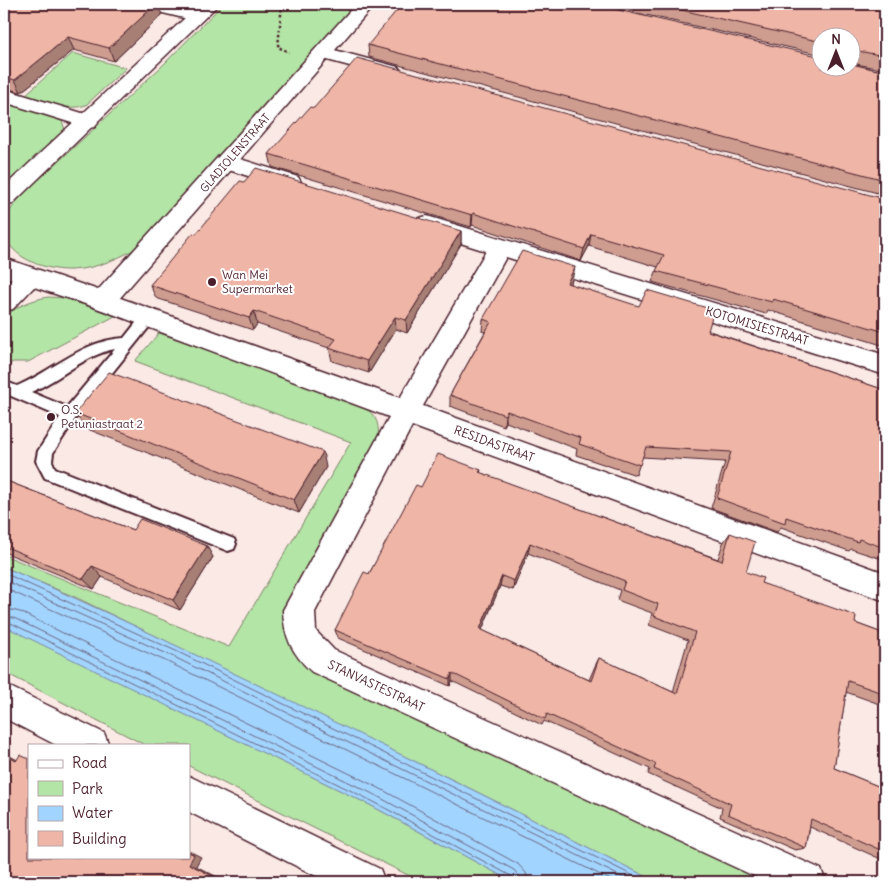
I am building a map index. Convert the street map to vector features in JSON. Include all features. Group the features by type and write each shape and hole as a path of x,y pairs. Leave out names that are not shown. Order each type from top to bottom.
{"street":[{"path":"148,4 203,10"},
{"name":"GLADIOLENSTRAAT","path":"103,301 366,4"},
{"path":"4,199 88,122 203,10"},
{"path":"323,53 409,76"},
{"path":"4,95 88,122"},
{"path":"227,162 312,188"},
{"name":"KOTOMISIESTRAAT","path":"406,218 885,365"},
{"name":"STANVASTESTRAAT","path":"500,247 406,412 299,610 299,626 304,645 323,661 808,882"},
{"name":"RESIDASTRAAT","path":"4,267 103,301 885,587"},
{"path":"4,302 30,276"},
{"path":"4,700 90,744"},
{"path":"190,794 367,882"}],"lane":[{"path":"148,318 70,415 46,451 44,461 50,473 228,544"},
{"path":"10,390 38,384 88,352 103,346 127,343"},
{"path":"10,390 70,415"}],"path":[{"path":"282,4 278,47 290,52"}],"green space":[{"path":"223,4 357,4 144,244 109,262 71,270 42,266 31,262 14,250 8,242 5,233 5,222 9,212 22,195 161,67"},
{"path":"73,53 126,68 86,105 78,107 63,106 25,95"},
{"path":"12,104 62,121 65,130 13,180 4,177 4,111"},
{"path":"48,297 65,298 115,316 28,362 13,362 4,368 4,317 24,304"},
{"path":"159,333 349,399 367,409 375,418 378,438 289,631 479,746 767,882 657,882 455,781 77,598 4,567 4,555 229,647 351,442 135,361"},
{"path":"11,629 370,805 513,882 422,882 190,766 190,744 143,744 4,672 4,636"}],"water":[{"path":"4,567 109,614 281,696 657,882 513,882 370,805 4,626"}],"building":[{"path":"4,4 156,4 109,48 68,37 15,80 4,77"},
{"path":"402,4 592,4 812,55 812,78 862,78 862,66 885,72 885,180 368,45"},
{"path":"655,4 885,4 885,56 862,52 862,28 812,28 812,40"},
{"path":"357,58 885,199 885,332 773,299 772,302 656,271 664,255 591,234 584,249 473,213 472,215 269,154 310,107 314,108"},
{"path":"256,168 461,231 406,320 395,317 367,361 329,348 336,339 254,311 249,318 150,285 193,233 196,234 240,181 244,182"},
{"path":"522,251 575,267 567,283 639,306 647,290 714,310 708,331 885,390 885,548 859,539 858,542 786,517 785,523 717,498 731,452 646,447 640,465 579,444 581,438 507,411 505,415 450,395 491,322 483,319"},
{"path":"109,372 323,452 294,500 75,413"},
{"path":"438,454 481,470 479,472 722,561 730,533 755,542 746,572 763,578 761,583 856,616 855,623 885,634 885,694 848,681 834,768 885,789 885,852 811,819 806,848 728,814 731,804 654,769 656,764 547,714 545,719 452,673 450,679 335,630 364,572 369,574 416,485 421,487","holes":["530,543 625,581 622,590 658,604 654,616 695,632 677,694 599,658 591,681 480,629 502,576 514,581"]},
{"path":"4,480 133,530 140,519 207,546 173,600 92,566 83,579 4,546"},
{"path":"4,754 16,761 20,755 28,759 28,858 190,858 190,853 194,855 189,864 224,882 17,882 10,878 7,882 4,882"}],"place":[{"name":"Wan Mei Supermarket","path":"212,282"},
{"name":"O.S. Petuniastraat 2","path":"51,417"}]}
